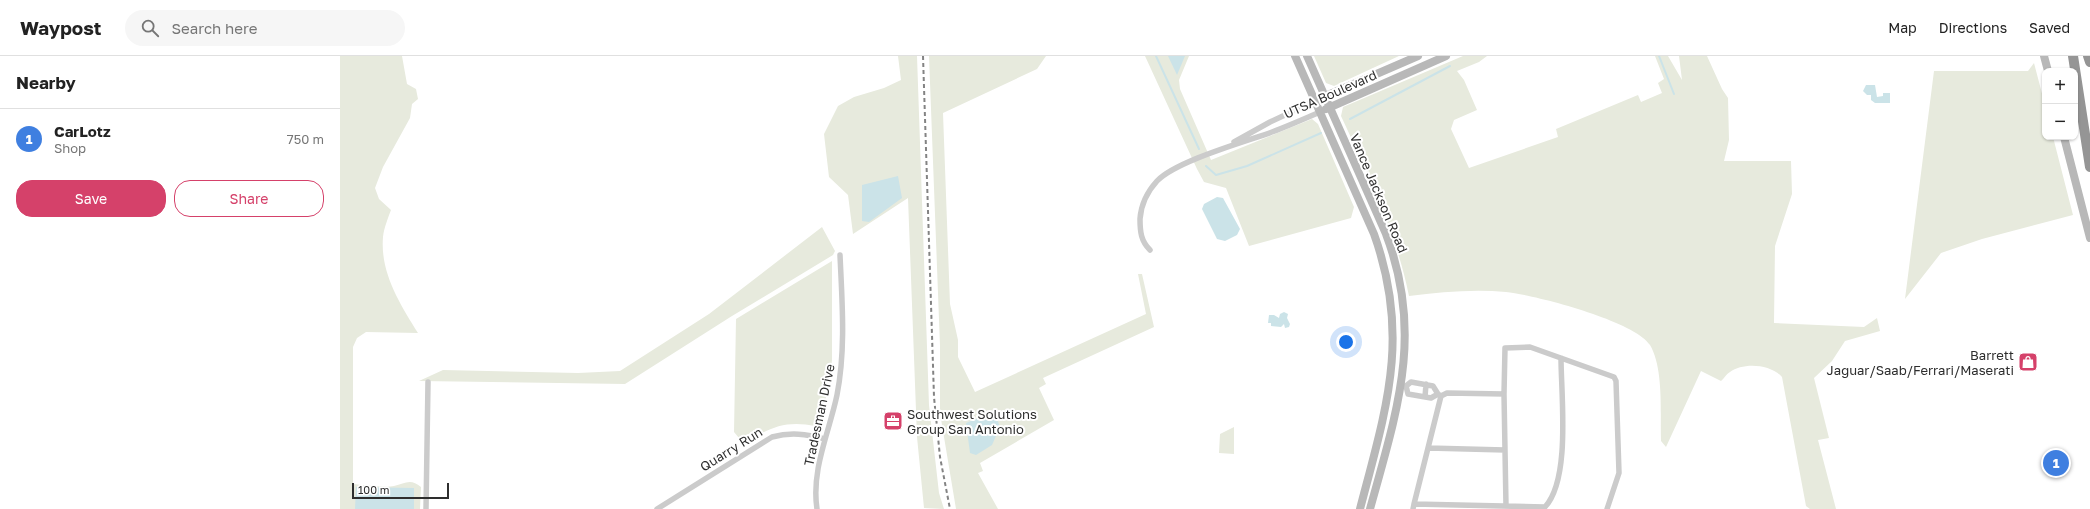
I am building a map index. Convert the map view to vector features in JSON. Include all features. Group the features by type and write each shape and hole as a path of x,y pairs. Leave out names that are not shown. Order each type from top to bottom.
{"highway":[{"path":"2073,56 2090,167"},
{"path":"2088,56 2090,62"}],"main road":[{"name":"Vance Jackson Road","path":"1295,56 1374,234 1383,258 1392,305 1393,348 1388,395 1360,509"},
{"name":"Vance Jackson Road","path":"1307,56 1393,254 1404,311 1404,386 1370,509"},
{"name":"UTSA Boulevard","path":"1315,101 1418,56"},
{"name":"UTSA Boulevard","path":"1320,112 1446,56"},
{"path":"2044,56 2047,68"},
{"path":"2065,140 2090,238"}],"street":[{"name":"UTSA Boulevard","path":"1150,250 1145,245 1141,236 1141,212 1145,197 1158,180 1171,171 1221,149 1270,122 1315,101"},
{"name":"UTSA Boulevard","path":"1221,149 1274,132 1320,112"},
{"name":"Tradesman Drive","path":"817,509 816,477 837,396 842,361 843,326 840,254"},
{"path":"1506,506 1504,394 1505,348 1530,347 1614,377 1616,381 1618,473 1607,509"},
{"path":"1504,394 1447,393 1439,395 1431,398 1408,394 1404,386 1411,382 1434,386 1439,395 1428,448 1413,507 1545,507 1550,502 1562,462 1561,358"},
{"path":"426,509 428,382"},
{"path":"1425,397 1426,384"},
{"name":"Quarry Run","path":"657,509 772,437 787,433 825,439"},
{"path":"1428,448 1505,450"}],"shaded area":[{"path":"340,56 402,56 407,84 416,89 418,99 412,104 410,118 383,167 375,188 379,199 391,210 383,237 383,250 388,276 398,299 418,333 366,332 357,338 353,347 353,484 385,487 408,482 417,484 421,487 420,509 340,509"},
{"path":"898,56 917,56 929,405 939,493 944,509 924,508 917,437 908,198 853,234 848,195 829,177 824,134 838,106 854,97 884,88 901,80"},
{"path":"929,56 1046,56 1037,69 943,113 950,304 958,340 958,357 975,392 1146,314 1138,274 1142,274 1154,327 1043,378 1046,384 1039,388 1054,420 980,463 983,471 978,473 998,509 956,509 940,413 940,346"},
{"path":"1145,56 1189,56 1179,80 1180,89 1211,160 1312,119 1318,124 1354,207 1351,218 1249,246 1226,188 1204,182"},
{"path":"1314,56 1399,56 1334,86 1326,83"},
{"path":"1463,56 1487,56 1479,62 1457,71 1464,80 1477,110 1454,120 1451,129 1469,168 1558,137 1556,129 1638,95 1641,102 1662,93 1658,83 1664,79 1655,56 1668,56 1682,80 1679,56 1707,56 1722,89 1728,98 1729,140 1724,161 1791,161 1792,194 1775,246 1774,323 1864,327 1877,318 1880,331 1845,341 1832,361 1814,378 1829,438 1818,440 1836,509 1810,509 1806,506 1782,377 1771,369 1757,366 1742,367 1729,373 1721,381 1701,371 1666,447 1661,441 1660,392 1657,366 1650,345 1641,336 1605,318 1539,298 1520,294 1494,291 1470,291 1409,296 1397,249 1389,226 1341,116 1343,107"},
{"path":"2034,63 2042,94 2042,140 2054,140 2073,215 1982,239 1941,253 1905,299 1934,71 2028,71"},
{"path":"822,227 835,251 833,255 732,316 625,384 419,381 443,370 578,373 620,371 709,314"},
{"path":"832,261 832,360 828,390 819,422 816,426 795,424 778,426 762,433 744,444 734,432 736,319"},
{"path":"1234,427 1234,454 1219,453 1220,434"}],"water":[{"path":"1168,56 1185,56 1177,75"},
{"path":"1866,85 1875,85 1877,97 1883,96 1883,93 1890,93 1890,103 1875,103 1871,100 1871,95 1867,95 1863,91"},
{"path":"898,176 902,198 869,222 862,221 862,185"},
{"path":"1217,197 1223,198 1240,229 1237,235 1225,241 1217,239 1202,209 1204,204"},
{"path":"1284,312 1288,314 1287,318 1290,324 1289,327 1285,328 1284,324 1281,327 1271,326 1271,323 1268,323 1269,315 1274,315 1279,318 1280,314"},
{"path":"994,411 1000,427 992,445 976,455 970,453 966,423"},
{"path":"356,487 414,488 414,509 355,509"}],"waterway":[{"path":"1156,56 1199,149"},
{"path":"1659,56 1674,94"},
{"path":"1350,119 1450,66"},
{"path":"1206,166 1216,175 1247,166 1321,133"}],"railway":[{"path":"923,56 934,397 940,457 950,509"}],"place":[{"name":"Barrett Jaguar/Saab/Ferrari/Maserati","path":"2028,362"},
{"name":"Southwest Solutions Group San Antonio","path":"893,421"},
{"name":"CarLotz","path":"2056,463"}]}
